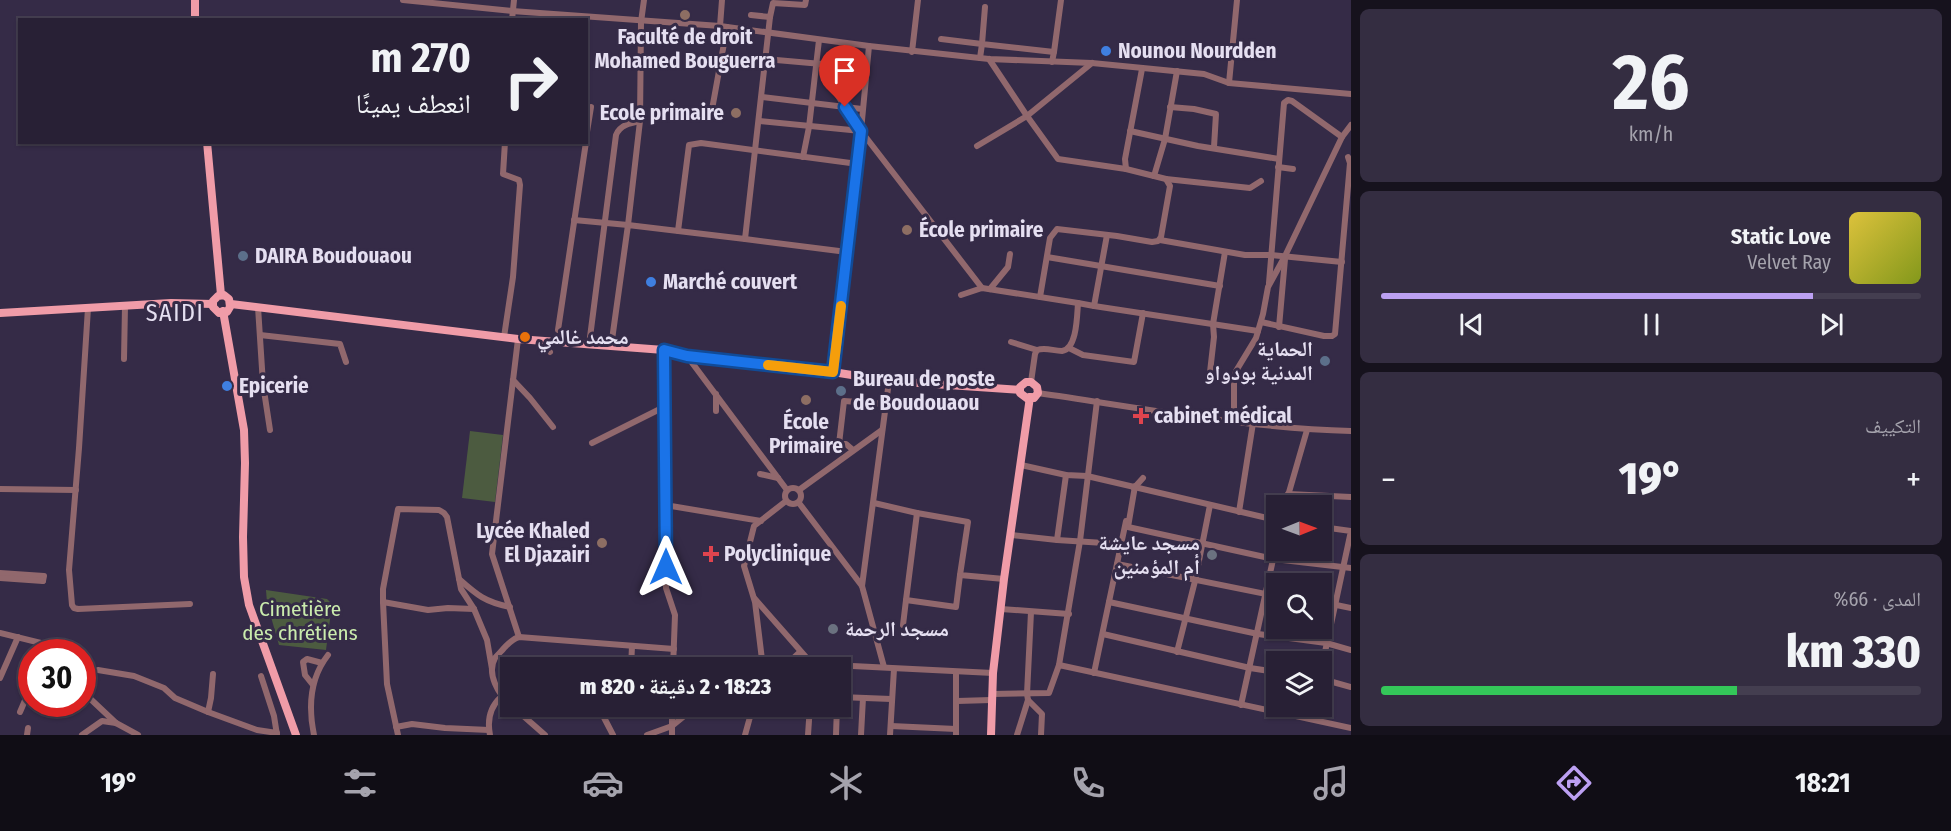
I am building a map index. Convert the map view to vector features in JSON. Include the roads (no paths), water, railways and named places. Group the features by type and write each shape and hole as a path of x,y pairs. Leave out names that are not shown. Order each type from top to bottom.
{"main road":[{"path":"195,0 195,18"},
{"path":"207,144 221,295"},
{"path":"221,295 229,299 231,304 227,312 216,311 213,304 215,298 221,295"},
{"path":"0,313 171,303 213,304"},
{"path":"231,304 518,339 664,350 687,356 833,372 889,381 1020,390"},
{"path":"223,311 244,430 246,463 244,578 249,605 296,735"},
{"path":"1031,381 1037,387 1038,393 1034,398 1024,398 1020,390 1023,383 1031,381"},
{"path":"991,735 993,673 1030,397"}],"street":[{"path":"403,0 641,22 724,27 912,52 989,59 1092,63 1177,71 1204,74 1228,83 1351,94"},
{"path":"512,18 514,0"},
{"path":"611,347 640,121 641,22 644,0"},
{"path":"711,115 724,27 722,0"},
{"path":"745,239 773,2 806,5 806,0"},
{"path":"912,52 918,0"},
{"path":"1052,62 1061,0"},
{"path":"1228,83 1237,0"},
{"path":"980,58 985,7"},
{"path":"751,15 770,17"},
{"path":"914,38 922,39"},
{"path":"941,39 1054,52"},
{"path":"803,157 809,127 819,40"},
{"path":"833,372 858,164 869,46"},
{"path":"765,59 867,68"},
{"path":"989,59 1058,159 1166,179 1250,188 1261,181"},
{"path":"977,146 1027,116 1092,63"},
{"path":"1126,170 1125,159 1142,69"},
{"path":"1154,176 1165,139 1177,71"},
{"path":"829,81 861,131 986,289"},
{"path":"762,97 862,109"},
{"path":"1234,421 1236,371 1258,331 1268,287 1283,106 1286,100 1292,101 1342,137"},
{"path":"588,126 591,107"},
{"path":"1170,107 1216,114 1214,147"},
{"path":"589,345 616,135 618,130 624,126 640,121"},
{"path":"760,121 861,131"},
{"path":"1268,287 1342,137 1351,125"},
{"path":"1130,131 1198,146 1279,159"},
{"path":"678,231 689,145 700,143 858,164"},
{"path":"504,337 513,277 520,186 519,180 503,174 505,144"},
{"path":"558,330 586,144"},
{"path":"1261,322 1324,336 1335,335 1342,262 1348,234 1350,163 1348,157"},
{"path":"1278,167 1293,169"},
{"path":"1160,240 1170,186 1166,179"},
{"path":"574,220 847,252"},
{"path":"1040,297 1050,238 1057,229 1152,242 1160,240 1245,255 1285,256 1342,262"},
{"path":"1094,306 1107,235"},
{"path":"1210,372 1214,337 1213,324 1225,252"},
{"path":"986,289 1008,267 1010,254"},
{"path":"1280,327 1285,256"},
{"path":"1047,258 1220,286"},
{"path":"961,295 986,289 1258,331"},
{"path":"1011,342 1037,350 1044,348 1060,351 1068,348 1073,342 1078,303"},
{"path":"124,359 125,306"},
{"path":"258,307 263,384 270,430"},
{"path":"88,308 69,570 74,608 190,604"},
{"path":"1068,348 1083,355 1134,362 1143,313"},
{"path":"260,335 340,344 346,362"},
{"path":"517,635 492,554 518,339"},
{"path":"539,341 550,352"},
{"path":"664,350 666,588 675,615 674,657"},
{"path":"1031,381 1037,350"},
{"path":"687,356 787,490"},
{"path":"513,380 553,427"},
{"path":"862,586 889,381"},
{"path":"1038,393 1156,412 1306,430 1351,431"},
{"path":"716,394 716,411"},
{"path":"853,450 846,444 838,444 843,401 886,404"},
{"path":"957,701 992,697 1027,697 1049,693 1059,665 1069,614 1097,401"},
{"path":"592,442 664,407"},
{"path":"1239,512 1253,423"},
{"path":"799,490 882,430"},
{"path":"1306,430 1288,494 1351,497"},
{"path":"1021,465 1135,486 1266,518"},
{"path":"760,474 778,478"},
{"path":"1057,540 1066,474"},
{"path":"1094,673 1120,544 1135,486 1143,478"},
{"path":"1135,486 1128,526 1266,557"},
{"path":"787,490 792,488 799,490 802,495 799,503"},
{"path":"0,489 76,490"},
{"path":"786,501 787,490"},
{"path":"786,501 790,504 799,503"},
{"path":"762,657 755,599 744,566 754,526 786,501"},
{"path":"799,503 862,586 884,667"},
{"path":"874,503 968,522 957,608 906,600"},
{"path":"1177,652 1195,581 1210,505"},
{"path":"665,506 761,521"},
{"path":"398,735 387,684 383,602 383,589 398,509 440,510 447,518 461,589 474,609 487,640 492,676 500,695"},
{"path":"903,625 917,513"},
{"path":"1325,651 1351,531 1332,528"},
{"path":"1012,535 1120,544"},
{"path":"1294,561 1351,568"},
{"path":"1117,564 1266,595 1240,705"},
{"path":"0,575 44,576 43,581 0,575"},
{"path":"960,575 1004,579"},
{"path":"459,579 477,595 491,603 510,607"},
{"path":"755,599 804,657"},
{"path":"383,602 428,610 474,609"},
{"path":"1109,602 1185,620 1258,634 1326,643 1351,650"},
{"path":"1334,603 1351,608"},
{"path":"1001,609 1069,614"},
{"path":"1017,735 1027,697 1031,612"},
{"path":"0,633 26,639"},
{"path":"1103,634 1266,670"},
{"path":"517,635 674,649"},
{"path":"492,669 495,658 517,635"},
{"path":"0,678 18,637"},
{"path":"632,646 632,657"},
{"path":"795,657 800,652"},
{"path":"314,735 310,697 322,663 328,655"},
{"path":"313,685 304,672 303,662 307,659 322,663"},
{"path":"1059,665 1351,728"},
{"path":"851,667 993,673"},
{"path":"890,735 894,669"},
{"path":"98,670 134,676 164,688 175,698 208,712 257,730 277,734 274,716 261,676"},
{"path":"891,726 956,732 956,672"},
{"path":"208,712 212,698 213,674"},
{"path":"1332,681 1351,687"},
{"path":"1027,697 1042,714 1041,735"},
{"path":"396,727 412,723 490,732 490,713 494,703 500,698"},
{"path":"851,698 891,699"},
{"path":"861,735 863,698"},
{"path":"96,704 116,723 138,735"},
{"path":"525,717 545,735"},
{"path":"604,717 613,735"},
{"path":"672,717 672,735"},
{"path":"647,735 672,726 683,717"},
{"path":"745,735 750,717"},
{"path":"808,735 809,717"},
{"path":"836,735 837,717"},
{"path":"82,735 102,721 116,723"}],"place":[{"name":"Faculté de droit Mohamed Bouguerra","path":"685,15"},
{"name":"Nounou Nourdden","path":"1106,51"},
{"name":"Ecole primaire","path":"736,113"},
{"name":"École primaire","path":"907,230"},
{"name":"DAIRA Boudouaou","path":"243,256"},
{"name":"Marché couvert","path":"651,282"},
{"name":"محمد غالمي","path":"525,337"},
{"name":"الحماية المدنية بودواو","path":"1325,361"},
{"name":"Epicerie","path":"227,386"},
{"name":"Bureau de poste de Boudouaou","path":"841,391"},
{"name":"École Primaire","path":"806,400"},
{"name":"cabinet médical","path":"1141,416"},
{"name":"Lycée Khaled El Djazairi","path":"602,543"},
{"name":"Polyclinique","path":"711,554"},
{"name":"مسجد عايشة أم المؤمنين","path":"1212,555"},
{"name":"مسجد الرحمة","path":"833,629"}],"district":[{"name":"SAIDI","path":"175,313"}],"park label":[{"name":"Cimetière des chrétiens","path":"300,621"}]}
